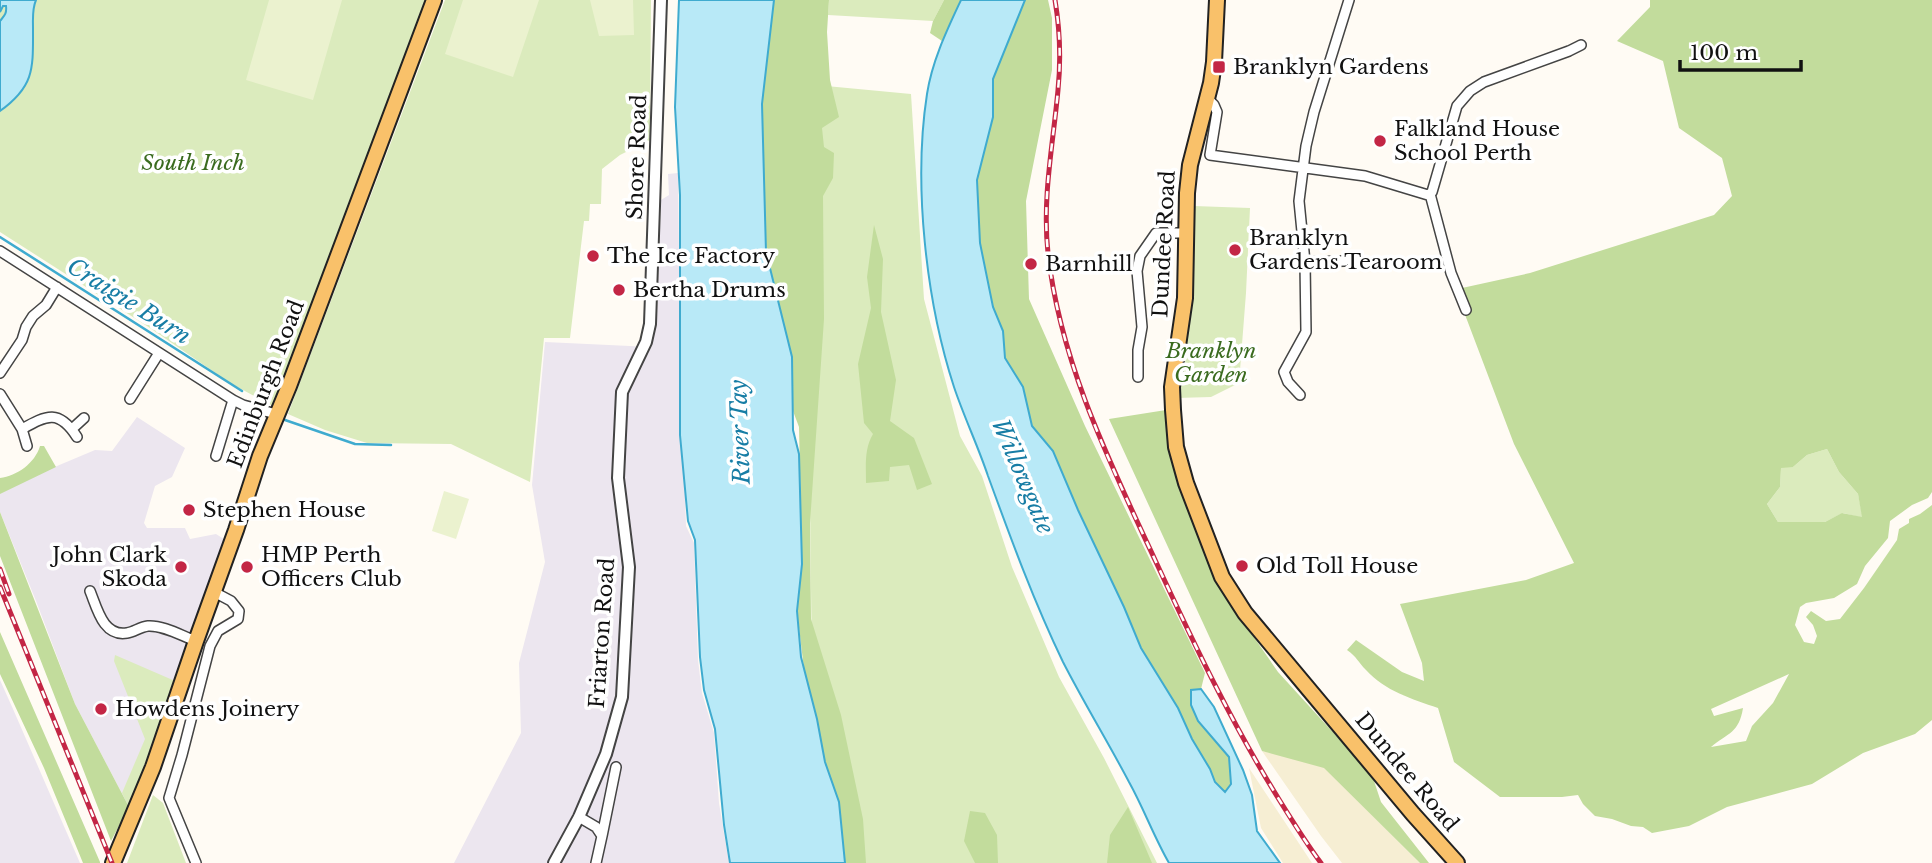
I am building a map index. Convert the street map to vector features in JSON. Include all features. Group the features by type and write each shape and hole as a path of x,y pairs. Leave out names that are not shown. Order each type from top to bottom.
{"main road":[{"name":"Edinburgh Road","path":"113,863 153,766 276,414 289,386 433,0"},
{"name":"Dundee Road","path":"1217,0 1215,55 1190,165 1185,298 1172,387 1176,447 1186,483 1222,577 1245,613 1457,863"}],"street":[{"name":"Shore Road","path":"622,393 646,342 650,324 661,0"},
{"path":"1300,395 1288,382 1284,372 1306,332 1305,262 1299,201 1306,146 1314,112 1349,0"},
{"path":"1466,310 1451,273 1430,194 1457,106 1470,91 1483,82 1581,45"},
{"path":"1207,98 1217,112 1210,155 1365,176 1430,194"},
{"path":"1138,377 1138,350 1142,327 1137,271 1140,256 1156,233 1187,233"},
{"path":"0,251 233,400 276,414"},
{"path":"1305,262 1345,261"},
{"path":"0,372 22,340 33,316 46,304 57,287"},
{"path":"130,399 159,353"},
{"name":"Friarton Road","path":"554,863 579,817 606,754 622,697 629,567 618,478 622,393"},
{"path":"0,394 22,429 27,446"},
{"path":"216,456 233,400"},
{"path":"22,429 49,416 58,418 74,433 84,418"},
{"path":"90,591 102,623 114,632 127,633 149,626 195,640"},
{"path":"196,863 169,798 210,646 218,631 238,618 239,611 233,603 214,592"},
{"path":"596,863 615,767"},
{"path":"579,817 596,827 603,836"}],"shaded area":[{"path":"678,173 686,526 694,543 698,660 702,693 714,733 719,803 729,863 454,863 521,733 519,663 545,562 532,485 545,342 651,347 657,316 661,200 669,195 668,174"},
{"path":"137,417 185,448 172,477 155,486 144,523 147,528 185,528 190,539 216,534 227,541 129,807 75,704 0,512 0,490 95,450 112,451"},
{"path":"0,680 13,709 80,863 0,863"},
{"path":"1262,751 1321,764 1420,863 1342,863"},
{"path":"1249,768 1312,863 1283,863 1261,828"}],"green space":[{"name":"South Inch","path":"0,0 432,0 273,406 230,383 0,232"},
{"path":"269,0 342,0 313,100 246,80"},
{"path":"445,0 651,0 650,140 620,155 602,169 601,204 590,204 589,221 584,221 570,338 544,338 530,482 451,444 367,443 325,430 288,414"},
{"path":"463,0 539,0 513,77 445,54"},
{"path":"590,0 633,0 634,35 599,36"},
{"path":"774,0 829,0 827,32 830,80 839,117 822,128 824,147 834,153 833,178 823,196 824,319 810,523 811,619 841,715 863,819 866,863 845,863 839,802 825,762 804,669 797,611 802,564 799,427 793,411 792,357 766,252 762,104"},
{"path":"829,0 944,0 933,21 828,15"},
{"path":"944,0 961,0 942,41 930,33"},
{"path":"1024,0 1048,0 1052,18 1052,70 1026,201 1029,299 1085,426 1205,673 1201,689 1191,691 1198,720 1229,757 1231,784 1225,792 1215,782 1178,708 1141,648 1053,451 1032,426 1023,387 1005,358 1003,331 993,307 980,243 977,180 993,117 993,79"},
{"path":"1650,0 1932,0 1932,492 1928,498 1912,505 1890,521 1888,538 1865,566 1857,584 1834,598 1806,603 1800,607 1795,625 1804,642 1814,644 1817,636 1806,617 1811,611 1826,621 1840,619 1897,540 1899,529 1909,523 1909,519 1932,505 1932,720 1915,734 1863,753 1812,784 1727,807 1689,826 1652,833 1643,827 1595,816 1578,795 1500,797 1454,762 1438,708 1382,684 1347,650 1356,640 1402,672 1424,681 1422,663 1400,604 1526,580 1574,563 1514,444 1464,312 1462,288 1530,273 1714,215 1732,196 1722,158 1679,128 1663,61 1617,41 1650,7","holes":["1827,449 1839,472 1858,494 1862,517 1842,513 1825,522 1778,522 1767,504 1780,487 1781,468 1793,467 1807,455","1789,674 1773,703 1752,726 1746,741 1711,747 1736,728 1743,708 1714,716 1711,709"]},
{"path":"805,84 911,94 924,299 960,436 982,476 1012,567 1059,677 1157,863 858,863 812,671"},
{"name":"Branklyn Garden","path":"1194,206 1250,208 1239,383 1211,397 1176,398 1192,297"},
{"path":"874,225 883,259 881,312 896,380 890,421 914,438 932,484 917,490 909,465 890,467 889,481 866,483 867,452 873,434 864,423 858,364 871,308 867,277"},
{"path":"1166,410 1175,475 1215,581 1278,672 1372,775 1381,802 1429,863 1420,863 1324,768 1262,751 1109,419"},
{"path":"40,446 44,446 56,467 0,494 0,478 13,475 24,468 34,458"},
{"path":"1827,449 1839,472 1858,494 1863,518 1843,513 1825,522 1778,522 1767,504 1780,487 1781,467 1793,467 1807,455"},
{"path":"444,491 469,499 456,539 432,531"},
{"path":"0,512 75,704 129,807 111,841 0,556"},
{"path":"0,632 100,863 83,863 44,768 0,674"},
{"path":"115,655 175,681 129,807 122,793 145,739 114,661"},
{"path":"153,795 163,803 186,863 127,863"},
{"path":"1128,807 1152,863 1107,863 1110,835"},
{"path":"970,811 985,813 997,835 998,863 975,863 964,841"}],"water":[{"path":"0,0 36,0 30,75 20,93 0,111 0,21 5,15 6,6 3,6 0,12"},
{"name":"River Tay","path":"679,0 774,0 762,104 766,252 792,357 793,430 799,454 802,564 797,611 801,657 825,762 839,802 845,863 730,863 715,729 704,690 700,657 695,540 688,521 680,435 680,195 675,107"},
{"name":"Willowgate","path":"961,0 1025,0 993,79 993,117 977,180 980,243 993,307 1003,331 1005,358 1023,387 1032,426 1053,451 1141,648 1178,708 1215,782 1225,792 1231,784 1229,757 1198,721 1191,705 1191,690 1201,689 1214,707 1252,795 1257,831 1280,863 1169,863 1052,639 958,398 944,353 929,280 921,166 929,82"}],"waterway":[{"name":"Craigie Burn","path":"0,237 242,391"},
{"name":"Craigie Burn","path":"285,420 355,444 391,445"}],"railway":[{"path":"1055,0 1060,68 1047,192 1048,253 1054,294 1075,373 1121,487 1214,683 1262,772 1321,863"},
{"path":"0,569 9,594"},
{"path":"0,587 112,863"}],"place":[{"name":"Branklyn Gardens","path":"1219,67"},
{"name":"Falkland House School Perth","path":"1380,141"},
{"name":"Branklyn Gardens Tearoom","path":"1235,250"},
{"name":"The Ice Factory","path":"593,256"},
{"name":"Barnhill","path":"1031,264"},
{"name":"Bertha Drums","path":"619,290"},
{"name":"Stephen House","path":"189,510"},
{"name":"Old Toll House","path":"1242,566"},
{"name":"John Clark Skoda","path":"181,567"},
{"name":"HMP Perth Officers Club","path":"247,567"},
{"name":"Howdens Joinery","path":"101,709"}]}
